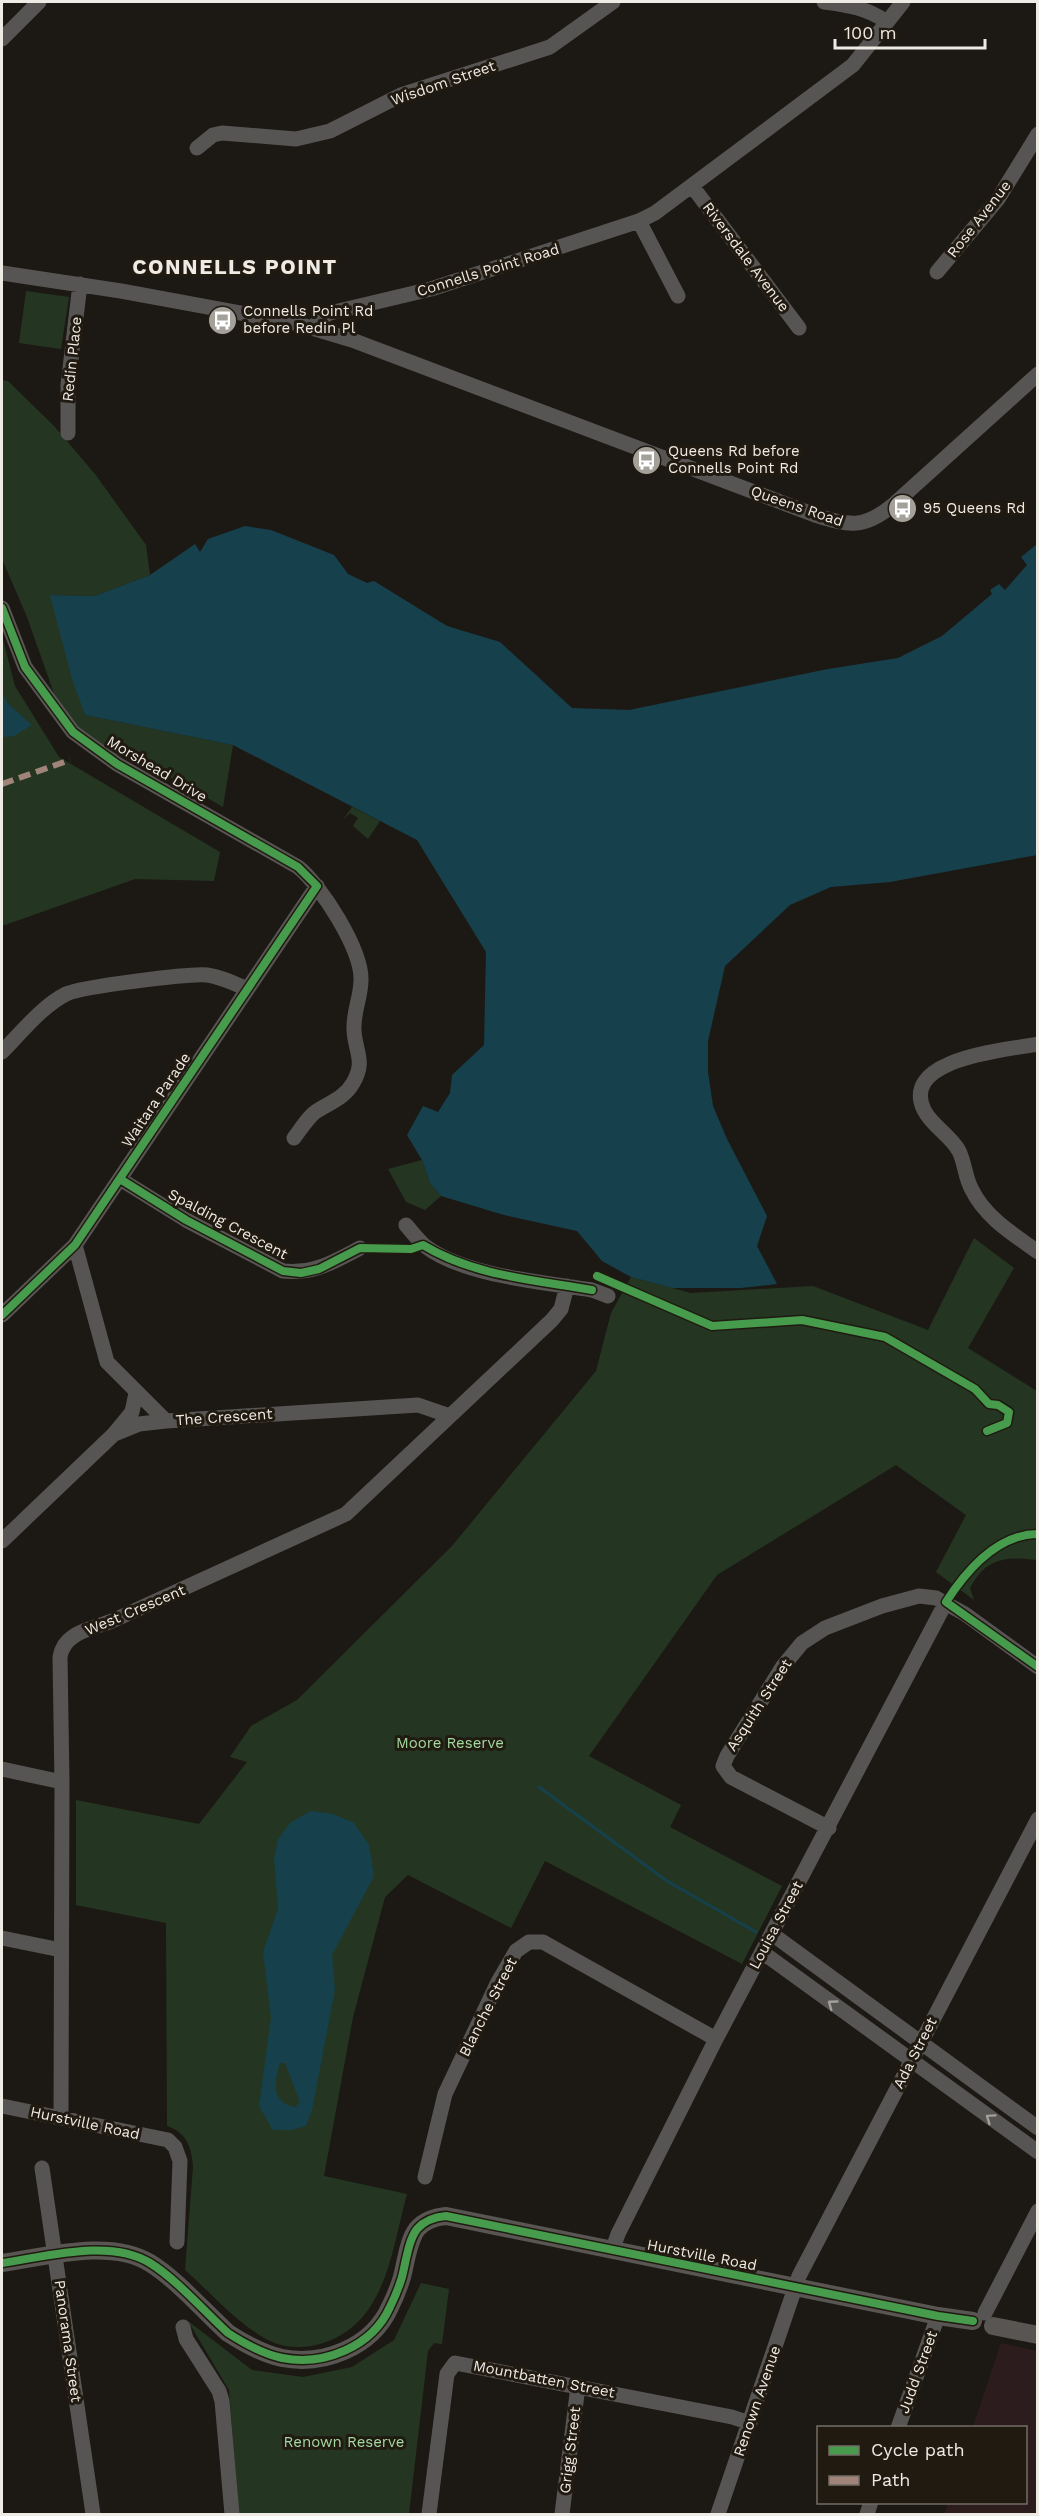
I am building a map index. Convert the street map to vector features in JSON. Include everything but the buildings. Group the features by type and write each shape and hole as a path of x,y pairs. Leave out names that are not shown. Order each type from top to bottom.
{"main road":[{"name":"Hurstville Road","path":"55,2256 104,2250 133,2255 157,2268 238,2340 265,2353 298,2361 318,2360 350,2349 377,2327 389,2309 401,2281 414,2236 426,2221 436,2217 455,2218 938,2316 984,2320 1038,2335"},
{"path":"2,2264 55,2256"}],"street":[{"path":"2,39 39,2"},
{"name":"Wisdom Street","path":"196,148 213,135 296,139 330,131 401,95 550,47 613,2"},
{"path":"824,2 858,7 873,12 887,22"},
{"name":"Connells Point Road","path":"314,328 319,319 330,314 431,288 639,221 655,213 854,64 903,2"},
{"name":"Rose Avenue","path":"938,272 998,199 1038,134"},
{"name":"Riversdale Avenue","path":"692,186 799,328"},
{"path":"639,221 678,296"},
{"path":"2,273 80,284 314,328"},
{"name":"Redin Place","path":"68,433 68,385 80,284"},
{"name":"Queens Road","path":"314,328 352,340 816,515 850,525 866,522 889,509 1038,375"},
{"name":"Morshead Drive","path":"2,608 25,667 73,732 117,764 290,862 311,877 334,912 354,952 361,980 355,1009 354,1032 361,1062 353,1083 341,1098 313,1114 294,1138"},
{"name":"Waitara Parade","path":"2,1315 75,1245 317,886"},
{"path":"2,1052 48,1007 68,993 106,986 206,975 232,981 247,988"},
{"path":"1038,1044 946,1063 927,1079 923,1087 921,1103 929,1118 958,1150 972,1190 987,1212 1038,1252"},
{"name":"Spalding Crescent","path":"120,1179 186,1220 283,1271 301,1273 319,1269 360,1248"},
{"path":"406,1225 423,1245 455,1261 485,1271 592,1290 608,1296"},
{"name":"The Crescent","path":"75,1245 104,1356 110,1367 166,1421 418,1405 450,1416"},
{"name":"West Crescent","path":"61,2117 60,1657 66,1641 74,1635 112,1622 346,1514 552,1320 561,1309 567,1286"},
{"path":"2,1541 113,1435 132,1412 136,1393"},
{"path":"113,1435 139,1424 166,1421"},
{"name":"Asquith Street","path":"829,1828 730,1777 723,1766 727,1756 783,1666 808,1638 825,1628 882,1606 924,1596 946,1602"},
{"path":"946,1602 1038,1666"},
{"name":"Louisa Street","path":"612,2251 618,2234 716,2039 946,1602"},
{"path":"2,1769 62,1782"},
{"name":"Ada Street","path":"796,2288 799,2276 1038,1819"},
{"path":"772,1934 1038,2128"},
{"path":"2,1938 61,1950"},
{"name":"Blanche Street","path":"425,2177 445,2094 498,1982 516,1951 529,1942 543,1942 716,2039"},
{"path":"762,1952 910,2062 1038,2152"},
{"name":"Hurstville Road","path":"2,2106 168,2140 175,2147 180,2161 177,2242"},
{"name":"Panorama Street","path":"42,2168 93,2514"},
{"path":"984,2320 1038,2211"},
{"name":"Renown Avenue","path":"718,2514 796,2288"},
{"name":"Judd Street","path":"898,2426 938,2316"},
{"path":"183,2327 186,2339 219,2391 222,2401 232,2514"},
{"name":"Mountbatten Street","path":"429,2514 447,2374 450,2366 460,2363 732,2417 750,2423"},
{"name":"Grigg Street","path":"562,2514 578,2386"}],"shaded area":[{"path":"1001,2343 1037,2351 1037,2514 944,2514 948,2504 1027,2504 1027,2426 973,2426"}],"green space":[{"path":"26,291 69,297 61,349 19,343"},
{"path":"2,380 8,381 54,426 95,474 146,545 150,575 95,596 51,595 85,715 233,745 223,807 180,782 115,754 74,726 56,699 27,617 2,559"},
{"path":"2,636 15,686 59,757 220,852 214,881 135,879 2,926"},
{"path":"352,807 380,821 368,839 353,826 358,818 350,813 343,820"},
{"path":"422,1160 430,1183 441,1196 425,1210 406,1202 388,1169"},
{"name":"Moore Reserve","path":"974,1238 1014,1268 968,1348 1037,1391 1037,1560 1015,1558 990,1565 976,1578 970,1588 974,1600 936,1572 966,1515 896,1465 717,1575 589,1756 681,1805 670,1827 782,1886 742,1964 545,1861 511,1928 408,1875 385,1897 353,2017 324,2176 407,2194 390,2262 372,2303 359,2321 342,2334 320,2344 299,2347 279,2344 255,2332 234,2316 185,2270 193,2167 187,2141 179,2132 167,2126 166,1923 76,1905 76,1800 199,1824 247,1762 230,1757 251,1726 297,1700 452,1546 596,1371 611,1313 631,1277 691,1293 813,1286 928,1330"},
{"name":"Renown Reserve","path":"421,2283 449,2289 442,2344 434,2343 428,2351 409,2514 239,2514 229,2390 188,2321 252,2370 303,2377 352,2367 394,2340"}],"water":[{"path":"245,526 271,530 334,555 348,574 367,583 374,581 447,626 500,642 572,708 629,710 828,669 898,658 942,636 992,594 990,590 999,584 1005,590 1027,565 1021,557 1037,544 1037,855 890,882 831,887 790,905 725,966 708,1041 708,1072 713,1106 727,1139 767,1216 757,1246 777,1284 741,1288 672,1288 631,1277 602,1261 577,1231 504,1215 441,1196 430,1183 422,1160 407,1135 423,1106 438,1112 450,1093 452,1075 484,1045 486,952 417,840 233,745 85,715 72,679 50,595 95,596 150,575 195,544 200,552 208,539"},
{"path":"2,692 8,704 32,725 14,736 2,737"},
{"path":"311,1811 333,1814 354,1823 369,1845 374,1876 332,1955 335,1990 312,2110 306,2126 291,2130 273,2130 259,2106 271,2018 263,1952 278,1909 274,1859 278,1839 291,1822","holes":["280,2063 285,2063 300,2102 295,2107 282,2101 276,2091 276,2077"]}],"waterway":[{"path":"539,1787 667,1881 756,1932"}],"marked path":[{"path":"2,784 70,760"}],"cycle path":[{"path":"2,608 25,667 73,732 117,764 298,867 317,886 75,1245 2,1315"},
{"path":"120,1179 186,1220 283,1271 301,1273 319,1269 360,1248 411,1249 423,1245 463,1264 484,1270 527,1280 592,1290"},
{"path":"597,1276 712,1326 802,1320 885,1337 975,1389 989,1404 998,1405 1009,1412 1007,1423 987,1431"},
{"path":"1038,1534 1009,1540 996,1547 973,1567 946,1602 1038,1667"},
{"path":"2,2263 77,2251 97,2250 134,2256 150,2263 170,2277 228,2333 268,2354 298,2360 330,2356 359,2343 371,2333 382,2321 394,2300 409,2246 417,2229 423,2223 446,2216 938,2316 973,2321"}],"place":[{"name":"Connells Point Rd before Redin Pl","path":"222,320"},
{"name":"Queens Rd before Connells Point Rd","path":"647,460"},
{"name":"95 Queens Rd","path":"902,508"}],"district":[{"name":"CONNELLS POINT","path":"235,267"}]}
